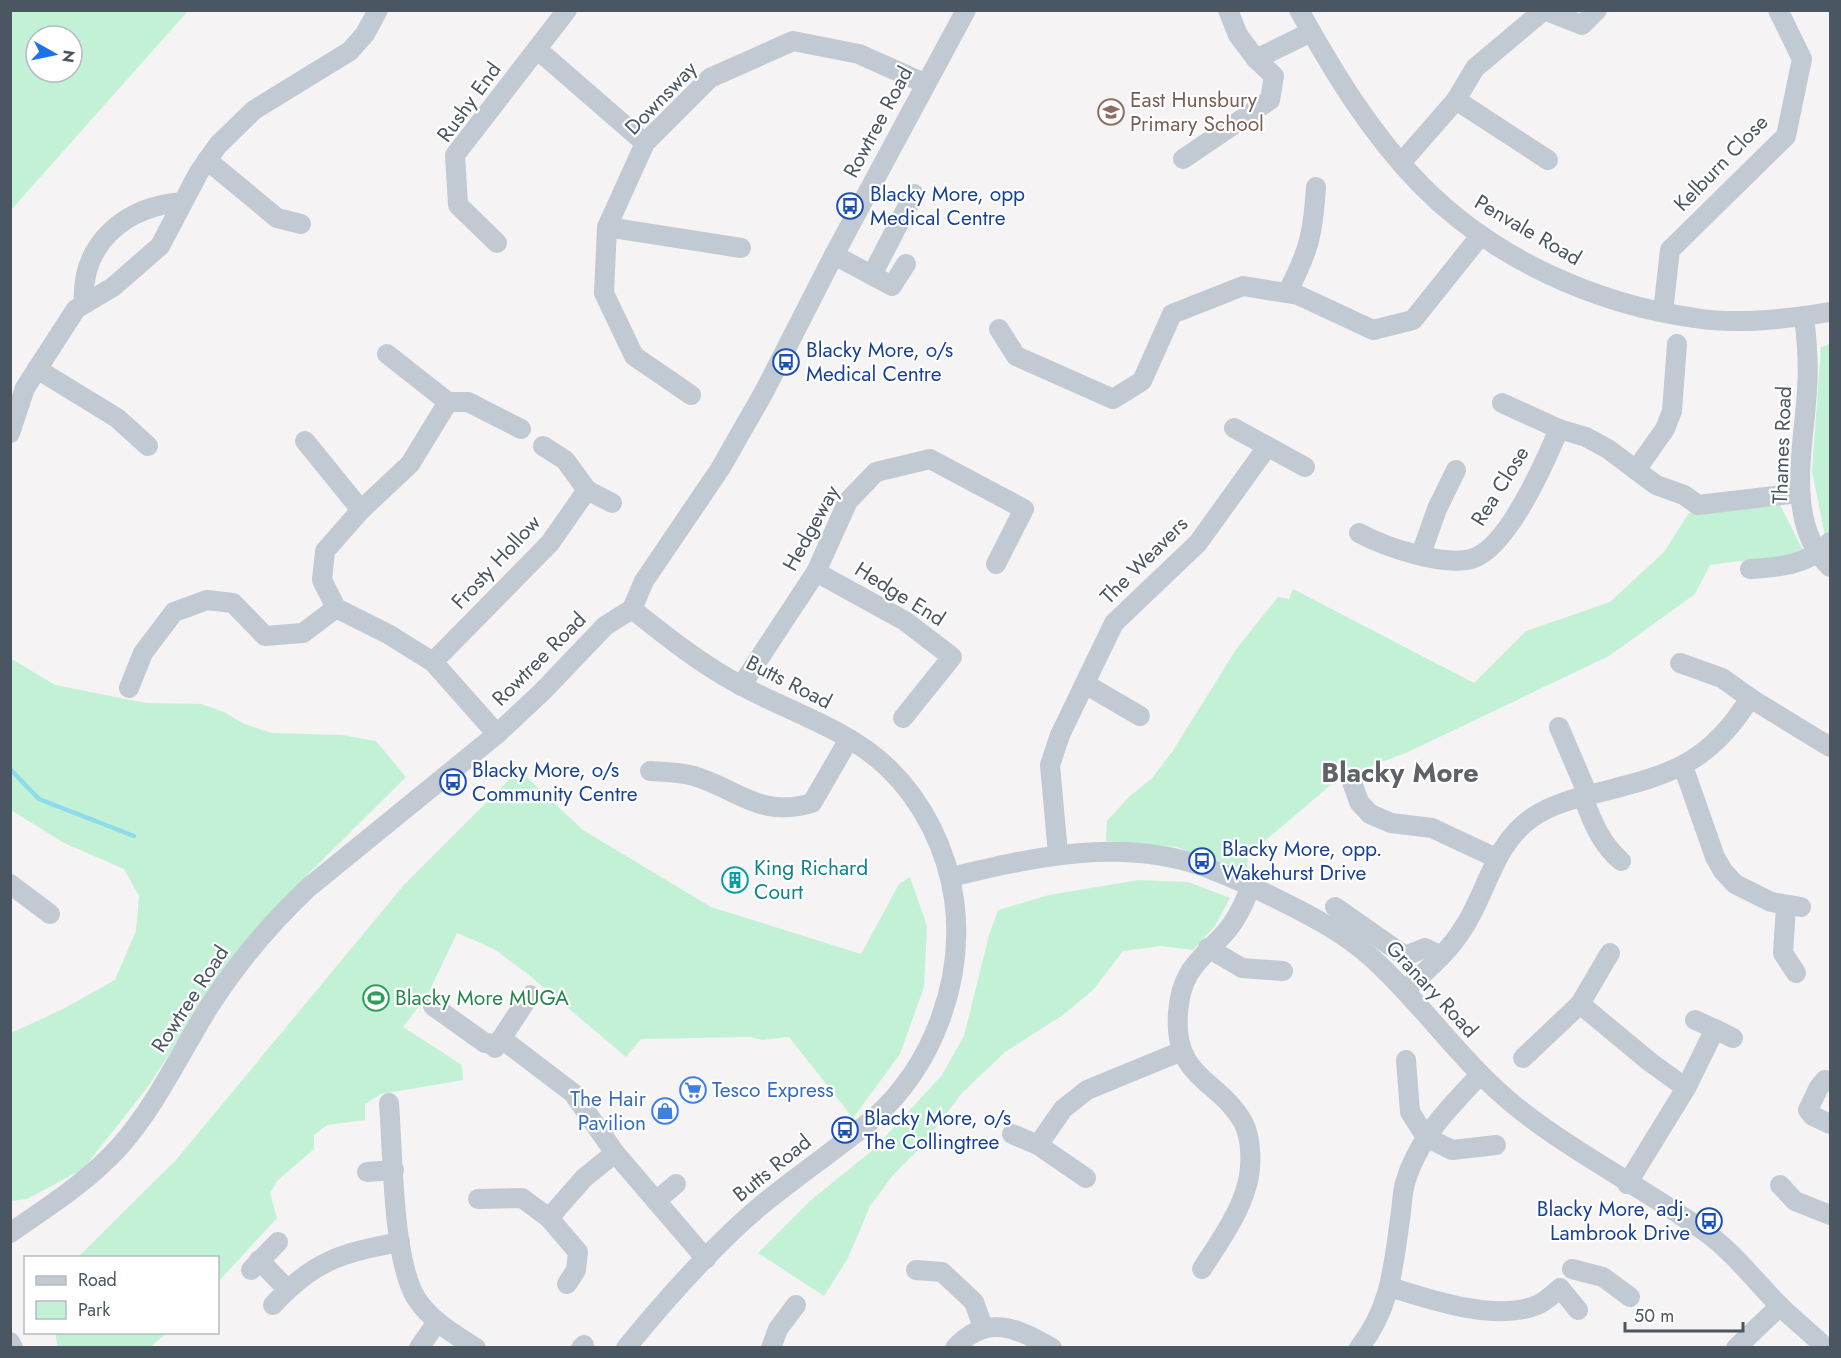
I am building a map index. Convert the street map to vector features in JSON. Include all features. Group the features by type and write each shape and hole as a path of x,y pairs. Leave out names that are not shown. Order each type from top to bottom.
{"street":[{"path":"10,433 26,388 76,309 113,287 160,246 207,160 218,145 254,110 350,51 365,34 378,10"},
{"name":"Rushy End","path":"497,243 458,205 455,155 567,10"},
{"name":"Rowtree Road","path":"10,1233 81,1184 121,1145 154,1101 209,1007 239,963 285,910 308,888 497,734 542,692 606,626 632,609 644,580 720,469 764,392 834,255 966,10"},
{"path":"1183,159 1270,100 1274,76 1256,59 1238,35 1228,10"},
{"name":"Penvale Road","path":"1299,10 1354,100 1401,163 1445,207 1481,236 1551,276 1610,299 1696,319 1804,316 1830,312"},
{"path":"1401,163 1456,100 1476,68 1544,10 1582,25 1597,10"},
{"name":"Kelburn Close","path":"1663,312 1670,250 1786,136 1802,59 1778,10"},
{"path":"1256,59 1311,32"},
{"name":"Downsway","path":"691,395 634,356 603,293 607,227 645,143 710,78 793,41 859,54 926,84"},
{"path":"538,50 645,143"},
{"path":"1456,100 1548,160"},
{"path":"207,160 278,218 301,224"},
{"path":"1287,293 1304,260 1313,232 1316,186"},
{"path":"872,275 914,194"},
{"path":"84,304 83,284 96,253 111,228 142,210 183,202"},
{"path":"607,227 741,248"},
{"path":"999,329 1016,356 1113,399 1142,381 1172,314 1243,286 1298,295 1373,330 1413,320 1481,236"},
{"path":"834,255 892,286 906,264"},
{"name":"Thames Road","path":"1804,316 1809,356 1799,494 1804,522 1826,554"},
{"path":"1636,470 1665,429 1672,411 1677,344"},
{"path":"387,354 448,402 468,402 521,429"},
{"path":"37,369 117,418 148,446"},
{"path":"448,402 410,464 361,510 326,551 322,580 336,608 388,634 433,662 497,734"},
{"name":"Rea Close","path":"1502,403 1559,429 1586,437 1656,485 1684,495 1698,505 1799,494"},
{"path":"1234,428 1305,467"},
{"name":"Rea Close","path":"1359,533 1378,543 1421,554 1458,561 1476,557 1494,543 1538,478 1559,429"},
{"path":"305,441 361,510"},
{"path":"543,446 565,460 588,490 612,503"},
{"name":"The Weavers","path":"1058,854 1050,765 1060,735 1114,623 1198,543 1267,447"},
{"name":"Hedgeway","path":"741,686 816,572 848,501 876,472 930,459 1024,509 996,564"},
{"path":"1421,554 1437,509 1456,470"},
{"name":"Frosty Hollow","path":"433,662 550,543 588,490"},
{"path":"1750,569 1788,566 1826,554"},
{"name":"Hedge End","path":"816,572 905,621 952,657 903,718"},
{"path":"129,688 143,653 174,612 207,600 233,603 265,636 303,633 336,608"},
{"name":"Butts Road","path":"629,1347 706,1259 757,1209 874,1118 914,1071 934,1037 942,1016 955,959 956,917 951,877 933,832 914,798 886,767 849,739 741,686 698,660 632,609"},
{"path":"1680,663 1722,678 1830,747"},
{"path":"1085,684 1140,716"},
{"path":"1405,990 1441,956 1463,930 1478,904 1496,858 1512,835 1532,817 1557,803 1645,781 1683,766 1712,747 1733,725 1750,698"},
{"path":"1559,727 1585,796 1591,820 1608,850 1621,861"},
{"path":"650,771 696,776 742,799 790,809 812,803 849,739"},
{"path":"1683,766 1689,788 1723,871 1735,884 1793,907 1784,933 1783,953 1796,973"},
{"path":"1352,782 1359,802 1370,814 1391,823 1432,828 1496,858"},
{"name":"Granary Road","path":"951,877 1058,854 1118,852 1161,856 1204,867 1303,911 1340,933 1370,957 1405,990 1480,1075 1519,1109 1627,1184 1712,1236 1780,1306 1826,1347"},
{"path":"10,884 50,914"},
{"path":"1202,1269 1237,1213 1248,1184 1250,1153 1244,1123 1192,1070 1182,1051 1178,1015 1182,986 1195,963 1225,933 1235,919 1251,886"},
{"path":"1335,907 1405,956 1425,948 1441,956"},
{"path":"1208,948 1242,968 1282,971"},
{"path":"1523,1058 1580,1004 1610,953"},
{"path":"497,1046 530,995"},
{"path":"1580,1004 1650,1062 1686,1088"},
{"path":"433,1006 485,1043 497,1046 573,1093 615,1153 706,1259"},
{"path":"1695,1020 1733,1038"},
{"path":"1627,1184 1686,1088 1715,1029"},
{"path":"1038,1145 1063,1109 1087,1090 1182,1051"},
{"path":"1406,1060 1410,1112 1426,1137 1452,1150 1496,1145"},
{"path":"1359,1347 1381,1314 1390,1287 1405,1185 1416,1152 1438,1120 1480,1075"},
{"path":"1830,1081 1825,1080 1819,1087 1808,1110 1813,1116 1830,1124"},
{"path":"389,1103 400,1242 416,1298 437,1322 476,1347"},
{"path":"1012,1134 1038,1145 1086,1178"},
{"path":"549,1218 584,1178 615,1153"},
{"path":"367,1172 394,1170"},
{"path":"656,1202 676,1184"},
{"path":"1780,1185 1795,1201 1830,1215"},
{"path":"478,1199 522,1198 549,1218 578,1252 576,1270 567,1284"},
{"path":"278,1242 260,1267 287,1289"},
{"path":"273,1305 287,1289 324,1261 351,1252 400,1242"},
{"path":"1390,1287 1463,1307 1517,1310 1539,1305 1560,1288 1574,1266 1603,1277 1630,1297"},
{"path":"916,1270 942,1272 974,1302 983,1327"},
{"path":"1560,1288 1578,1310"},
{"path":"775,1338 796,1305"},
{"path":"1736,1347 1780,1306"},
{"path":"419,1347 437,1322"},
{"path":"955,1347 983,1327 1018,1329 1052,1347"},
{"path":"10,1342 13,1347"}],"green space":[{"path":"10,11 188,11 11,210"},
{"path":"1830,344 1830,533 1825,536 1812,471 1821,347"},
{"path":"1780,505 1805,554 1768,564 1739,561 1710,565 1695,594 1609,656 1408,752 1339,778 1248,855 1247,871 1176,847 1106,841 1107,821 1129,797 1152,778 1172,752 1237,648 1278,597 1289,599 1293,589 1474,683 1526,631 1610,602 1664,552 1689,513"},
{"path":"10,658 55,685 146,703 201,704 224,712 244,724 272,733 342,735 376,741 406,777 268,914 219,977 147,1088 83,1169 27,1199 11,1201 11,1033 63,1009 115,980 136,931 139,896 124,869 64,843 11,810"},
{"path":"519,770 583,830 711,907 861,954 899,884 910,877 927,926 924,987 900,1054 853,1118 789,1037 762,1040 751,1037 641,1039 626,1057 529,975 494,949 457,933 428,994 403,1027 462,1065 463,1080 381,1094 365,1104 365,1120 327,1125 314,1135 314,1149 277,1181 270,1193 277,1218 219,1281 219,1256 79,1256 176,1160 403,886"},
{"path":"1139,880 1188,882 1230,898 1215,926 1193,950 1161,946 1123,951 1093,990 1063,1015 1005,1052 962,1093 921,1147 894,1174 870,1206 848,1258 824,1296 758,1253 811,1200 874,1149 942,1075 964,1036 989,935 998,910 1049,895"},
{"path":"55,1334 166,1334 149,1348 58,1347"}],"waterway":[{"path":"10,769 39,799 134,836"}],"place":[{"name":"East Hunsbury Primary School","path":"1111,112"},
{"name":"Blacky More, opp Medical Centre","path":"850,206"},
{"name":"Blacky More, o/s Medical Centre","path":"786,362"},
{"name":"Blacky More, o/s Community Centre","path":"453,782"},
{"name":"Blacky More, opp. Wakehurst Drive","path":"1202,861"},
{"name":"King Richard Court","path":"735,880"},
{"name":"Blacky More MUGA","path":"376,998"},
{"name":"Tesco Express","path":"693,1090"},
{"name":"The Hair Pavilion","path":"665,1111"},
{"name":"Blacky More, o/s The Collingtree","path":"845,1130"},
{"name":"Blacky More, adj. Lambrook Drive","path":"1709,1221"}],"district":[{"name":"Blacky More","path":"1400,773"}]}
